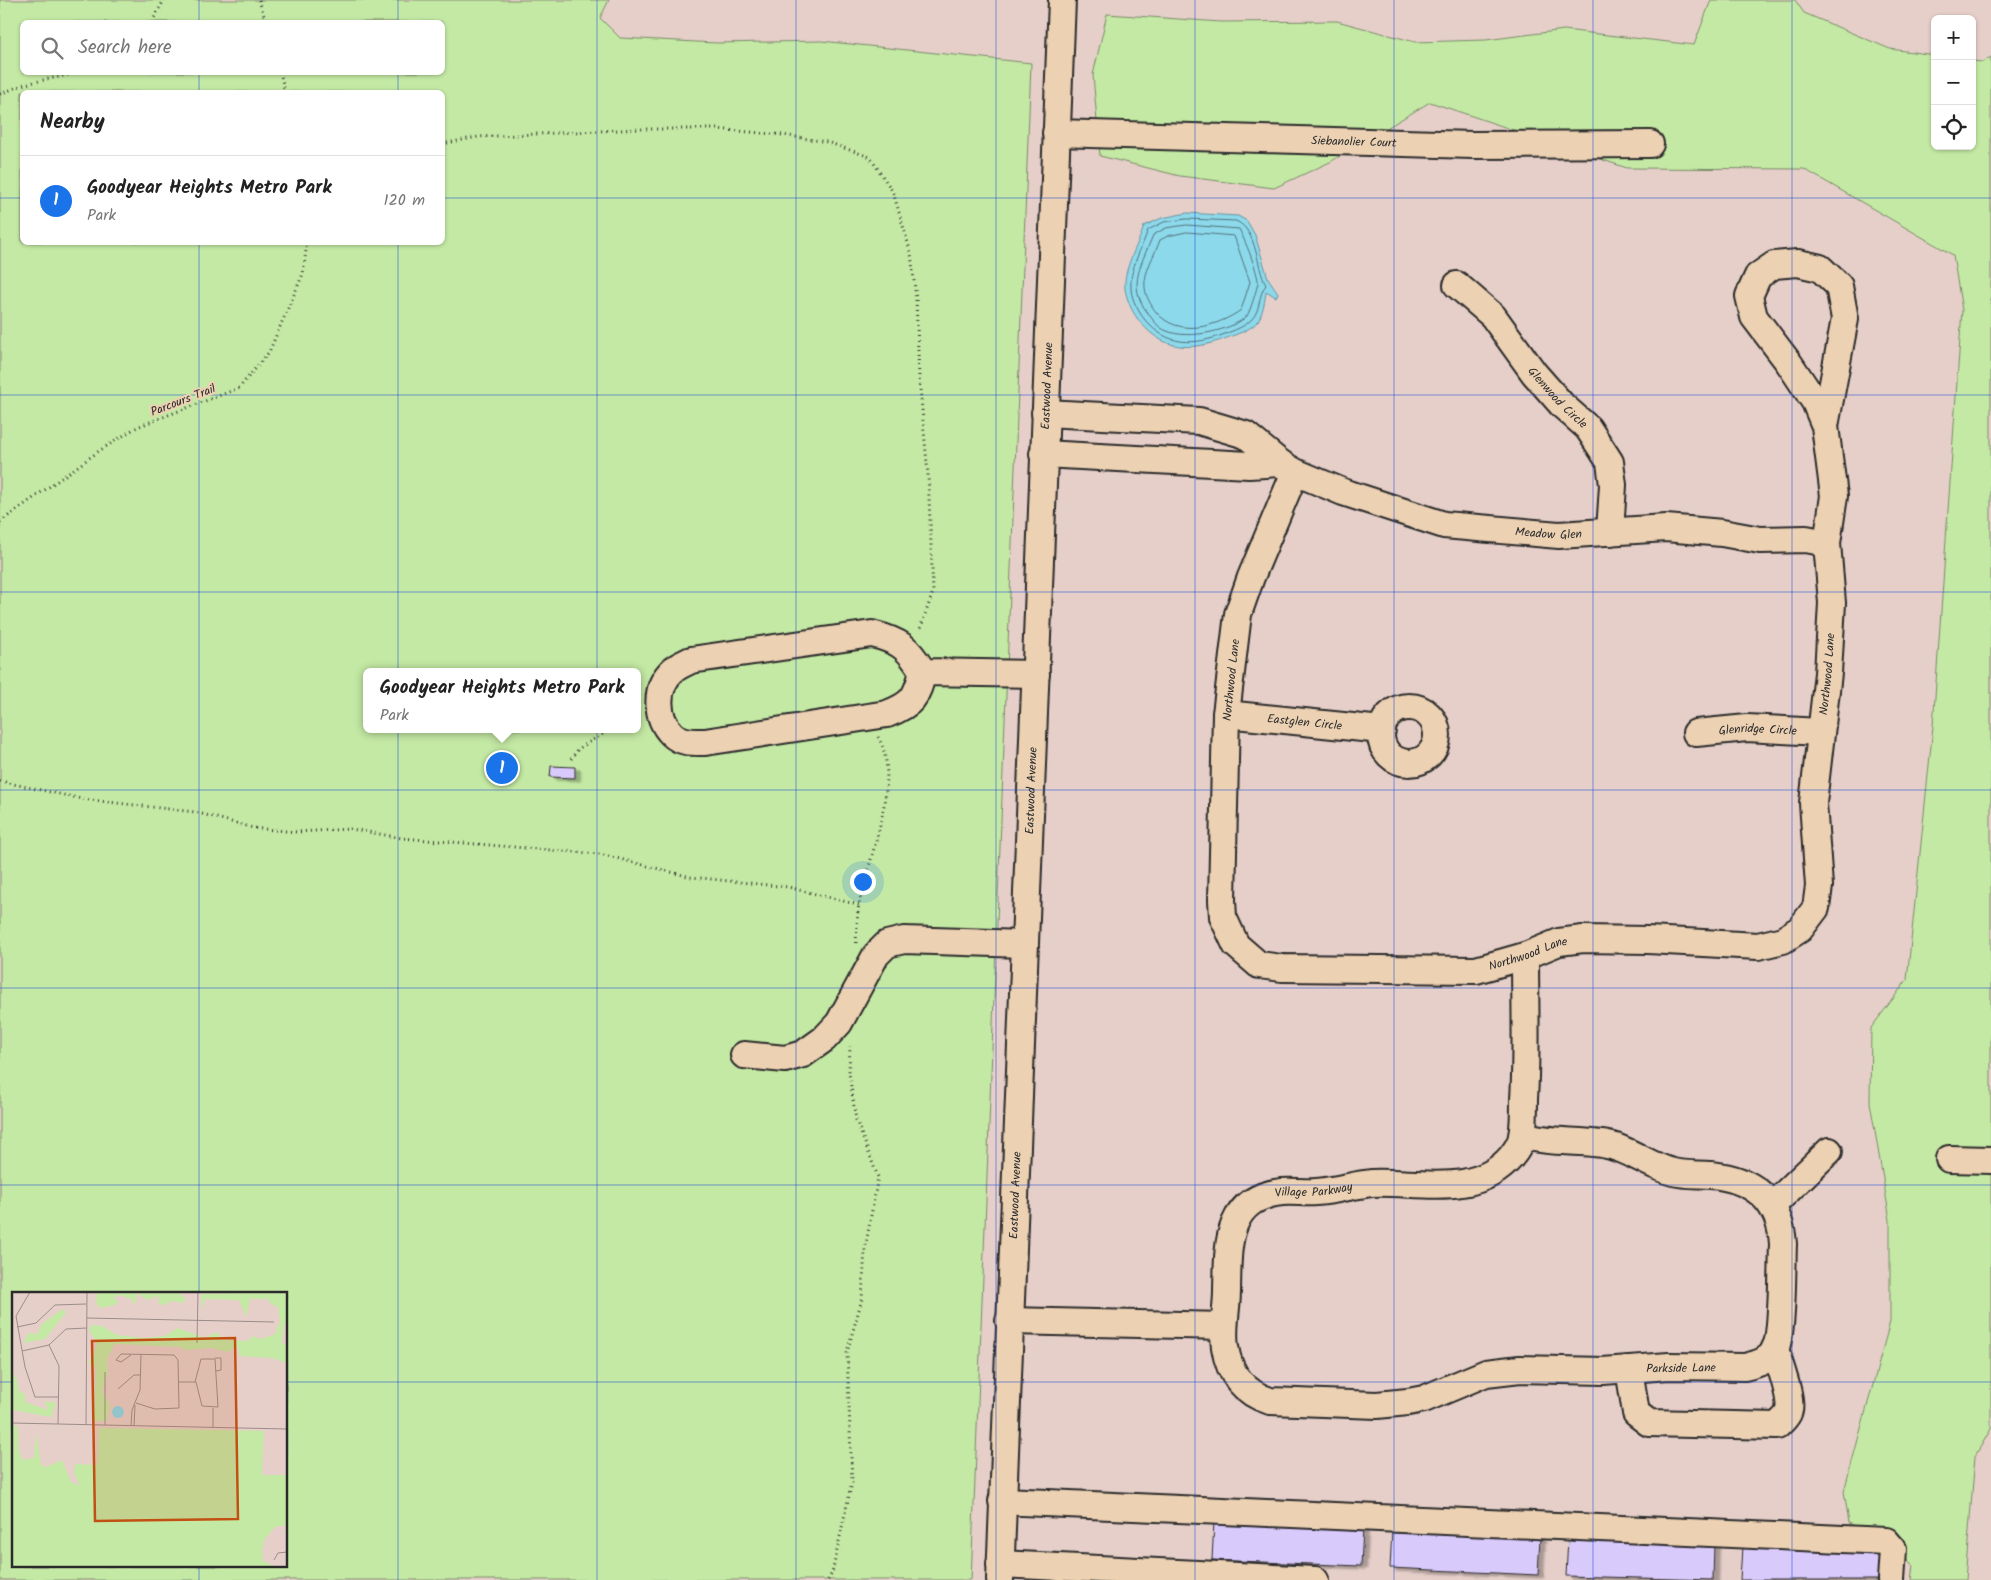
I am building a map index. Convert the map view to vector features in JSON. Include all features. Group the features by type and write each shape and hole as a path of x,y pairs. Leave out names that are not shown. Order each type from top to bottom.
{"street":[{"name":"Eastwood Avenue","path":"1000,1572 1062,0"},
{"name":"Siebanolier Court","path":"1056,133 1454,145 1650,144"},
{"name":"Northwood Lane","path":"1288,468 1238,614 1226,714 1223,917 1236,945 1259,965 1292,969 1476,970 1524,956 1559,942 1582,939 1648,940 1758,946 1783,940 1800,929 1816,908 1819,886 1813,803 1828,673 1832,603 1827,543 1834,496 1825,426 1814,402 1789,363 1754,317 1749,296 1758,276 1774,264 1798,263 1820,268 1838,286 1845,319 1825,426"},
{"name":"Glenwood Circle","path":"1457,285 1492,316 1540,380 1563,406 1588,428 1610,462 1613,485 1610,532"},
{"name":"Meadow Glen","path":"1046,413 1199,421 1246,434 1288,468 1343,492 1444,525 1559,535 1666,528 1722,533 1760,540 1806,539 1827,543"},
{"path":"1120,458 1122,417"},
{"path":"1170,461 1172,420"},
{"name":"Meadow Glen","path":"1043,454 1288,468"},
{"path":"917,662 917,694 905,707 887,714 705,742 689,742 672,735 661,718 659,704 662,685 673,670 691,660 872,634 895,640 917,662 1036,674"},
{"name":"Eastglen Circle","path":"1226,714 1382,730"},
{"name":"Glenridge Circle","path":"1696,733 1747,728 1820,732"},
{"path":"744,1055 785,1058 803,1054 824,1039 839,1023 876,955 887,944 904,940 1024,944"},
{"name":"Village Parkway","path":"1224,1326 1228,1293 1227,1255 1231,1230 1236,1220 1250,1204 1260,1198 1282,1192 1318,1192 1367,1184 1394,1182 1462,1185 1474,1182 1500,1167 1510,1158 1518,1147 1522,1136 1526,1076 1524,956"},
{"path":"1522,1136 1540,1141 1603,1144 1675,1173 1735,1179 1754,1188 1773,1205 1782,1234 1783,1244 1778,1332 1775,1348 1781,1373 1790,1394 1789,1412 1778,1426 1649,1423 1636,1413 1629,1369"},
{"path":"1773,1205 1830,1151"},
{"path":"1950,1160 1991,1160"},
{"path":"1009,1321 1224,1326"},
{"name":"Parkside Lane","path":"1224,1326 1226,1355 1234,1375 1248,1392 1270,1401 1377,1405 1408,1402 1424,1399 1479,1376 1500,1371 1629,1369 1668,1366 1745,1367 1765,1360 1775,1348"},
{"path":"1002,1501 1886,1540 1893,1549 1891,1580"},
{"path":"1000,1572 1315,1580"}],"path":[{"path":"153,20 164,0"},
{"path":"259,0 265,20"},
{"path":"0,94 25,84 68,75"},
{"path":"281,75 284,90"},
{"path":"445,143 478,137 639,129 717,129 784,135 827,142 870,157 893,192 911,253 916,299 919,377 928,474 933,592 917,662"},
{"name":"Parcours Trail","path":"0,522 99,451 137,427 239,388 269,352 303,274 307,245"},
{"path":"855,952 859,905 879,834 887,771 886,749 866,717"},
{"path":"570,759 578,749 604,733"},
{"path":"0,781 82,799 195,812 252,828 297,832 351,829 402,838 600,854 691,877 788,887 859,905"},
{"path":"828,1580 832,1573 852,1482 847,1352 862,1299 865,1249 878,1176 856,1120 849,1073 850,1045"}],"green space":[{"path":"0,0 609,0 600,18 620,38 716,43 821,41 1031,63 971,1580 0,1580"},
{"path":"1711,0 1795,0 1804,13 1890,49 1931,54 1931,150 1976,150 1976,61 1983,62 1991,57 1991,1429 1975,1456 1965,1580 1912,1580 1914,1566 1886,1541 1849,1523 1844,1491 1890,1322 1890,1220 1870,1102 1871,1028 1907,980 1933,726 1962,310 1953,255 1804,169 1627,168 1430,102 1330,162 1274,188 1180,176 1100,156 1093,75 1107,14 1221,22 1337,21 1415,42 1486,40 1564,30 1694,45"}],"water":[{"path":"1187,213 1238,216 1247,221 1255,235 1268,278 1278,293 1276,297 1266,291 1260,318 1250,328 1219,341 1195,346 1172,344 1161,340 1151,333 1133,311 1125,289 1126,273 1144,226 1162,218"}],"building":[{"path":"551,766 575,767 575,778 550,777"},
{"path":"1214,1522 1363,1528 1361,1566 1212,1560"},
{"path":"1392,1530 1540,1537 1538,1575 1390,1568"},
{"path":"1568,1538 1714,1544 1713,1580 1566,1576"},
{"path":"1742,1547 1881,1553 1880,1580 1740,1580"}],"place":[{"name":"Goodyear Heights Metro Park","path":"502,768"}]}
